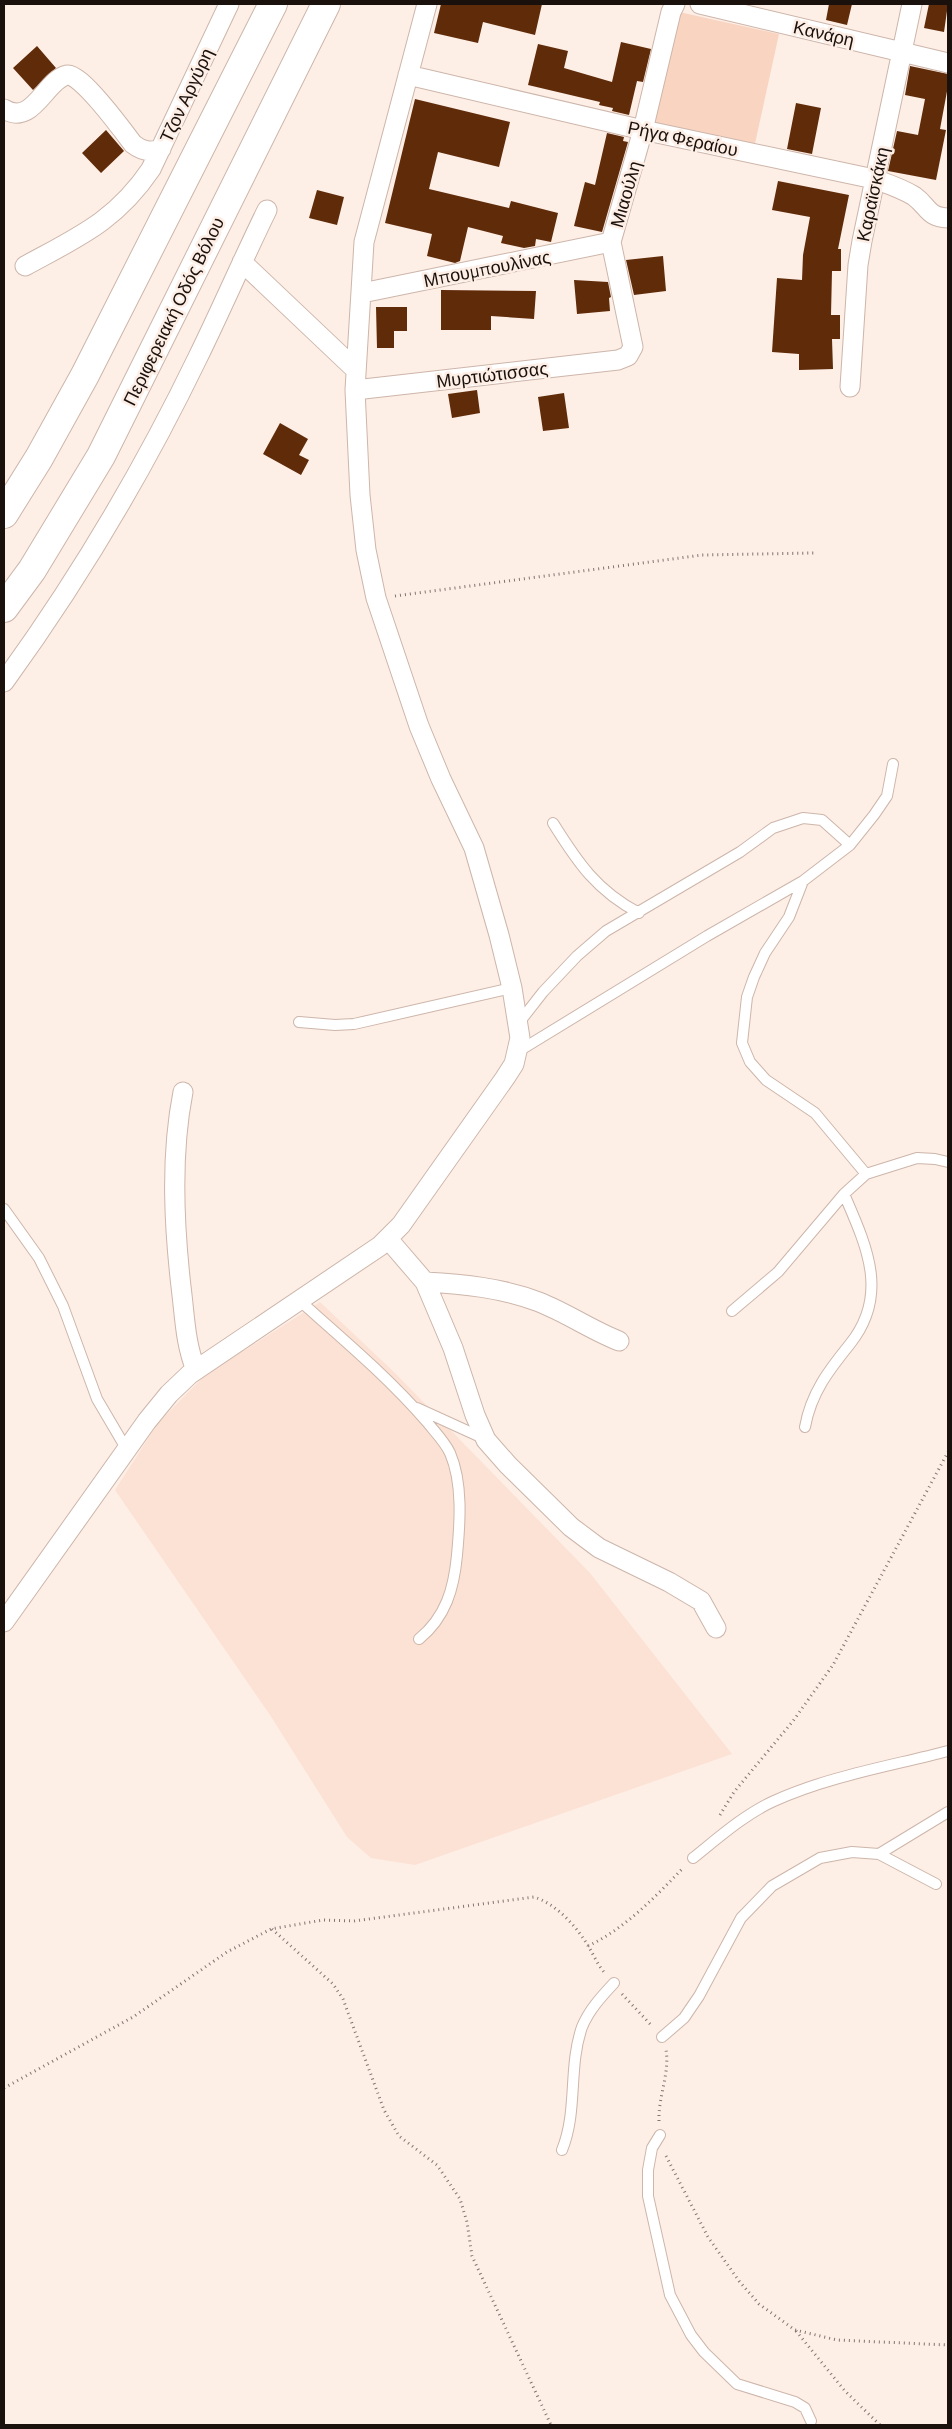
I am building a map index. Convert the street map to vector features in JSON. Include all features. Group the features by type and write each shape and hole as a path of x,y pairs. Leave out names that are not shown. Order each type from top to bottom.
{"main road":[{"path":"4,514 39,458 85,375 273,4"},
{"name":"Περιφερειακή Οδός Βόλου","path":"4,608 32,570 101,456 326,4"}],"street":[{"name":"Τζον Αργύρη","path":"25,266 86,232 114,213 141,185 161,149 228,4"},
{"path":"4,1622 146,1422 169,1394 196,1370 300,1301 388,1239 401,1226 505,1078 514,1064 518,1051 518,1024 512,988 486,884 474,848 441,779 420,726 376,598 366,550 360,495 355,390 362,293 361,265 369,215 426,4"},
{"name":"Μιαούλη","path":"628,356 633,347 611,242 643,130 671,12 675,4"},
{"name":"Κανάρη","path":"700,4 948,63"},
{"name":"Καραϊσκάκη","path":"850,387 858,265 874,179 912,4"},
{"path":"4,109 13,112 30,108 42,98 55,82 67,75 72,75 88,89 133,144 149,152 161,149"},
{"name":"Ρήγα Φεραίου","path":"408,75 643,130 874,179 894,186 913,196 932,215 948,218"},
{"path":"4,682 45,625 130,486 198,358 267,210"},
{"name":"Μπουμπουλίνας","path":"362,293 611,242"},
{"path":"242,262 356,370"},
{"name":"Μυρτιώτισσας","path":"355,390 618,360 628,356"},
{"path":"183,1092 176,1127 176,1244 189,1352 196,1370"},
{"path":"388,1239 425,1282 453,1348 475,1415 486,1440 508,1465 571,1527 599,1548 669,1582 701,1601 716,1628"},
{"path":"425,1282 488,1288 531,1300 578,1319 597,1332 619,1341"}],"lane":[{"path":"518,1051 706,936 802,882 850,845 887,796 893,764"},
{"path":"518,1024 543,992 577,956 606,931 740,852 773,828 803,818 822,820 850,845"},
{"path":"553,823 584,869 603,891 639,913"},
{"path":"802,882 789,917 764,953 754,977 747,997 742,1043 750,1062 766,1080 815,1113 866,1174"},
{"path":"299,1022 335,1025 354,1024 512,988"},
{"path":"732,1311 778,1272 844,1194 866,1174 917,1158 935,1158 948,1162"},
{"path":"805,1427 815,1392 830,1367 858,1332 872,1303 869,1265 861,1233 844,1194"},
{"path":"4,1209 39,1258 63,1306 97,1399 127,1450"},
{"path":"300,1301 365,1357 414,1407 450,1453 457,1479 459,1512 454,1584 442,1612 430,1630 419,1639"},
{"path":"414,1407 486,1440"},
{"path":"692,1858 772,1801 810,1787 948,1751"},
{"path":"880,1854 948,1812"},
{"path":"662,2037 684,2018 700,1996 741,1918 772,1886 820,1858 852,1852 880,1854 936,1884"},
{"path":"562,2150 571,2118 576,2054 582,2027 596,2002 614,1983"},
{"path":"660,2135 652,2148 648,2170 648,2196 670,2295 691,2334 704,2352 737,2384 795,2402 805,2408 811,2421"}],"path":[{"path":"376,598 702,556 814,553"},
{"path":"719,1817 734,1792 793,1722 833,1665 948,1452"},
{"path":"588,1946 607,1937 631,1918 692,1858"},
{"path":"4,2088 133,2017 227,1952 271,1929 323,1920 354,1921 534,1898 544,1900 561,1913 588,1946 601,1968 662,2037 666,2053 658,2106 660,2135 668,2160 708,2237 739,2281 759,2304 795,2330 845,2391 880,2425"},
{"path":"271,1929 333,1984 343,1998 384,2110 399,2136 437,2165 454,2188 467,2222 472,2256 551,2425"},
{"path":"795,2330 837,2340 948,2345"}],"shaded area":[{"path":"679,12 779,34 754,148 653,125"},
{"path":"320,1302 396,1374 590,1573 732,1754 415,1865 371,1858 347,1837 270,1715 115,1490 158,1423 215,1365 245,1350"}],"building":[{"path":"441,4 542,4 535,35 483,22 478,43 434,33"},
{"path":"829,4 852,4 847,25 826,20"},
{"path":"929,4 948,4 944,32 924,28"},
{"path":"621,42 651,49 643,82 637,81 629,115 612,111 613,108 599,105 600,102 528,85 538,44 568,51 564,68 612,82"},
{"path":"37,46 56,68 33,90 13,68"},
{"path":"910,66 948,74 948,86 940,129 946,130 936,180 888,171 897,131 918,135 925,99 905,95"},
{"path":"415,99 510,122 499,167 438,152 429,189 509,208 511,201 558,213 551,242 536,239 535,246 524,248 501,243 503,236 468,227 460,261 455,263 427,256 432,234 385,223"},
{"path":"796,103 821,108 812,154 787,149"},
{"path":"106,130 124,151 101,173 82,153"},
{"path":"607,133 624,137 623,141 628,142 602,232 574,226 585,182 595,185"},
{"path":"778,181 849,195 838,249 841,249 841,271 832,271 831,315 840,315 840,339 832,339 833,369 799,370 799,354 772,352 777,278 802,280 803,255 810,217 772,210"},
{"path":"317,190 344,197 337,225 309,218"},
{"path":"663,256 666,291 634,295 626,260"},
{"path":"574,280 608,282 611,297 609,298 610,311 577,314"},
{"path":"441,290 536,291 534,319 491,316 491,330 441,330"},
{"path":"376,307 407,307 407,331 394,331 394,348 377,348"},
{"path":"477,390 480,413 452,418 448,394"},
{"path":"564,393 569,428 543,431 538,397"},
{"path":"280,423 308,439 299,455 309,460 301,475 263,454"}]}
